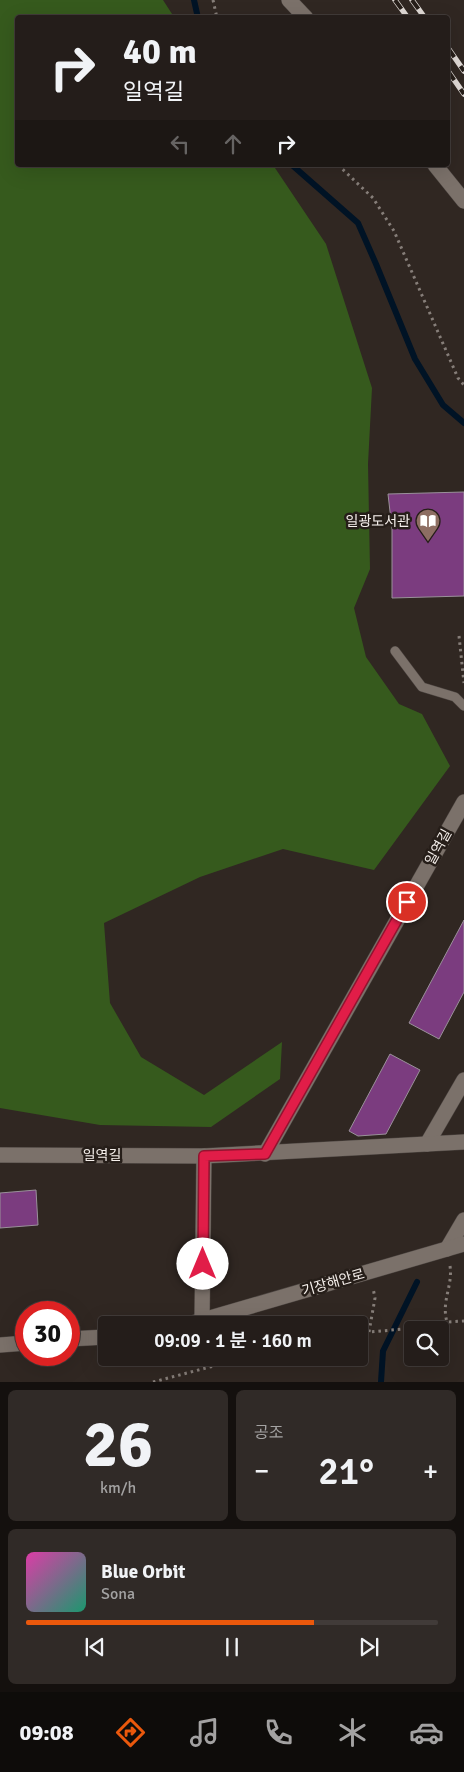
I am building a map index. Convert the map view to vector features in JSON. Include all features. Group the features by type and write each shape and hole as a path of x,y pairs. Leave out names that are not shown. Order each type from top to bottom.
{"street":[{"path":"289,0 303,15"},
{"path":"437,167 464,201"},
{"name":"일역길","path":"265,1154 464,802"},
{"path":"427,1144 464,1080"},
{"name":"일역길","path":"0,1155 204,1156 464,1142"},
{"path":"202,1316 204,1156"},
{"path":"446,1250 464,1220"},
{"name":"기장해안로","path":"219,1316 464,1244"},
{"path":"80,1339 98,1338"},
{"path":"0,1345 15,1344"}],"lane":[{"path":"395,651 422,687 455,697 464,706"}],"path":[{"path":"213,0 216,15"},
{"path":"340,167 372,198 394,232 458,378 464,385"},
{"path":"460,636 464,683"},
{"path":"446,1321 443,1310 451,1275"},
{"path":"375,1298 369,1332 404,1329"},
{"path":"449,1322 464,1321"},
{"path":"153,1382 214,1366"}],"green space":[{"path":"0,0 163,0 173,15 15,15 15,167 274,167 326,244 372,388 368,464 370,569 354,608 366,657 399,704 422,714 450,766 374,870 283,849 200,877 104,923 110,1003 141,1057 204,1095 282,1042 280,1079 211,1127 100,1125 0,1108"}],"building":[{"name":"일광도서관","path":"464,492 464,596 392,598 392,529 388,494"},
{"path":"464,920 464,992 439,1039 409,1023"},
{"path":"390,1054 420,1070 386,1134 358,1136 349,1131"},
{"path":"36,1190 38,1225 0,1228 0,1193"}],"waterway":[{"path":"194,0 197,15"},
{"path":"294,167 358,223 415,359 443,405 464,423"},
{"path":"381,1382 383,1351 417,1282"}],"railway":[{"path":"395,0 406,15"},
{"path":"412,0 423,15"},
{"path":"450,51 464,71"},
{"path":"450,74 464,94"}],"place":[{"name":"일광도서관","path":"428,542"}],"route":[{"path":"203,1264 204,1156 265,1154 407,902"}]}
